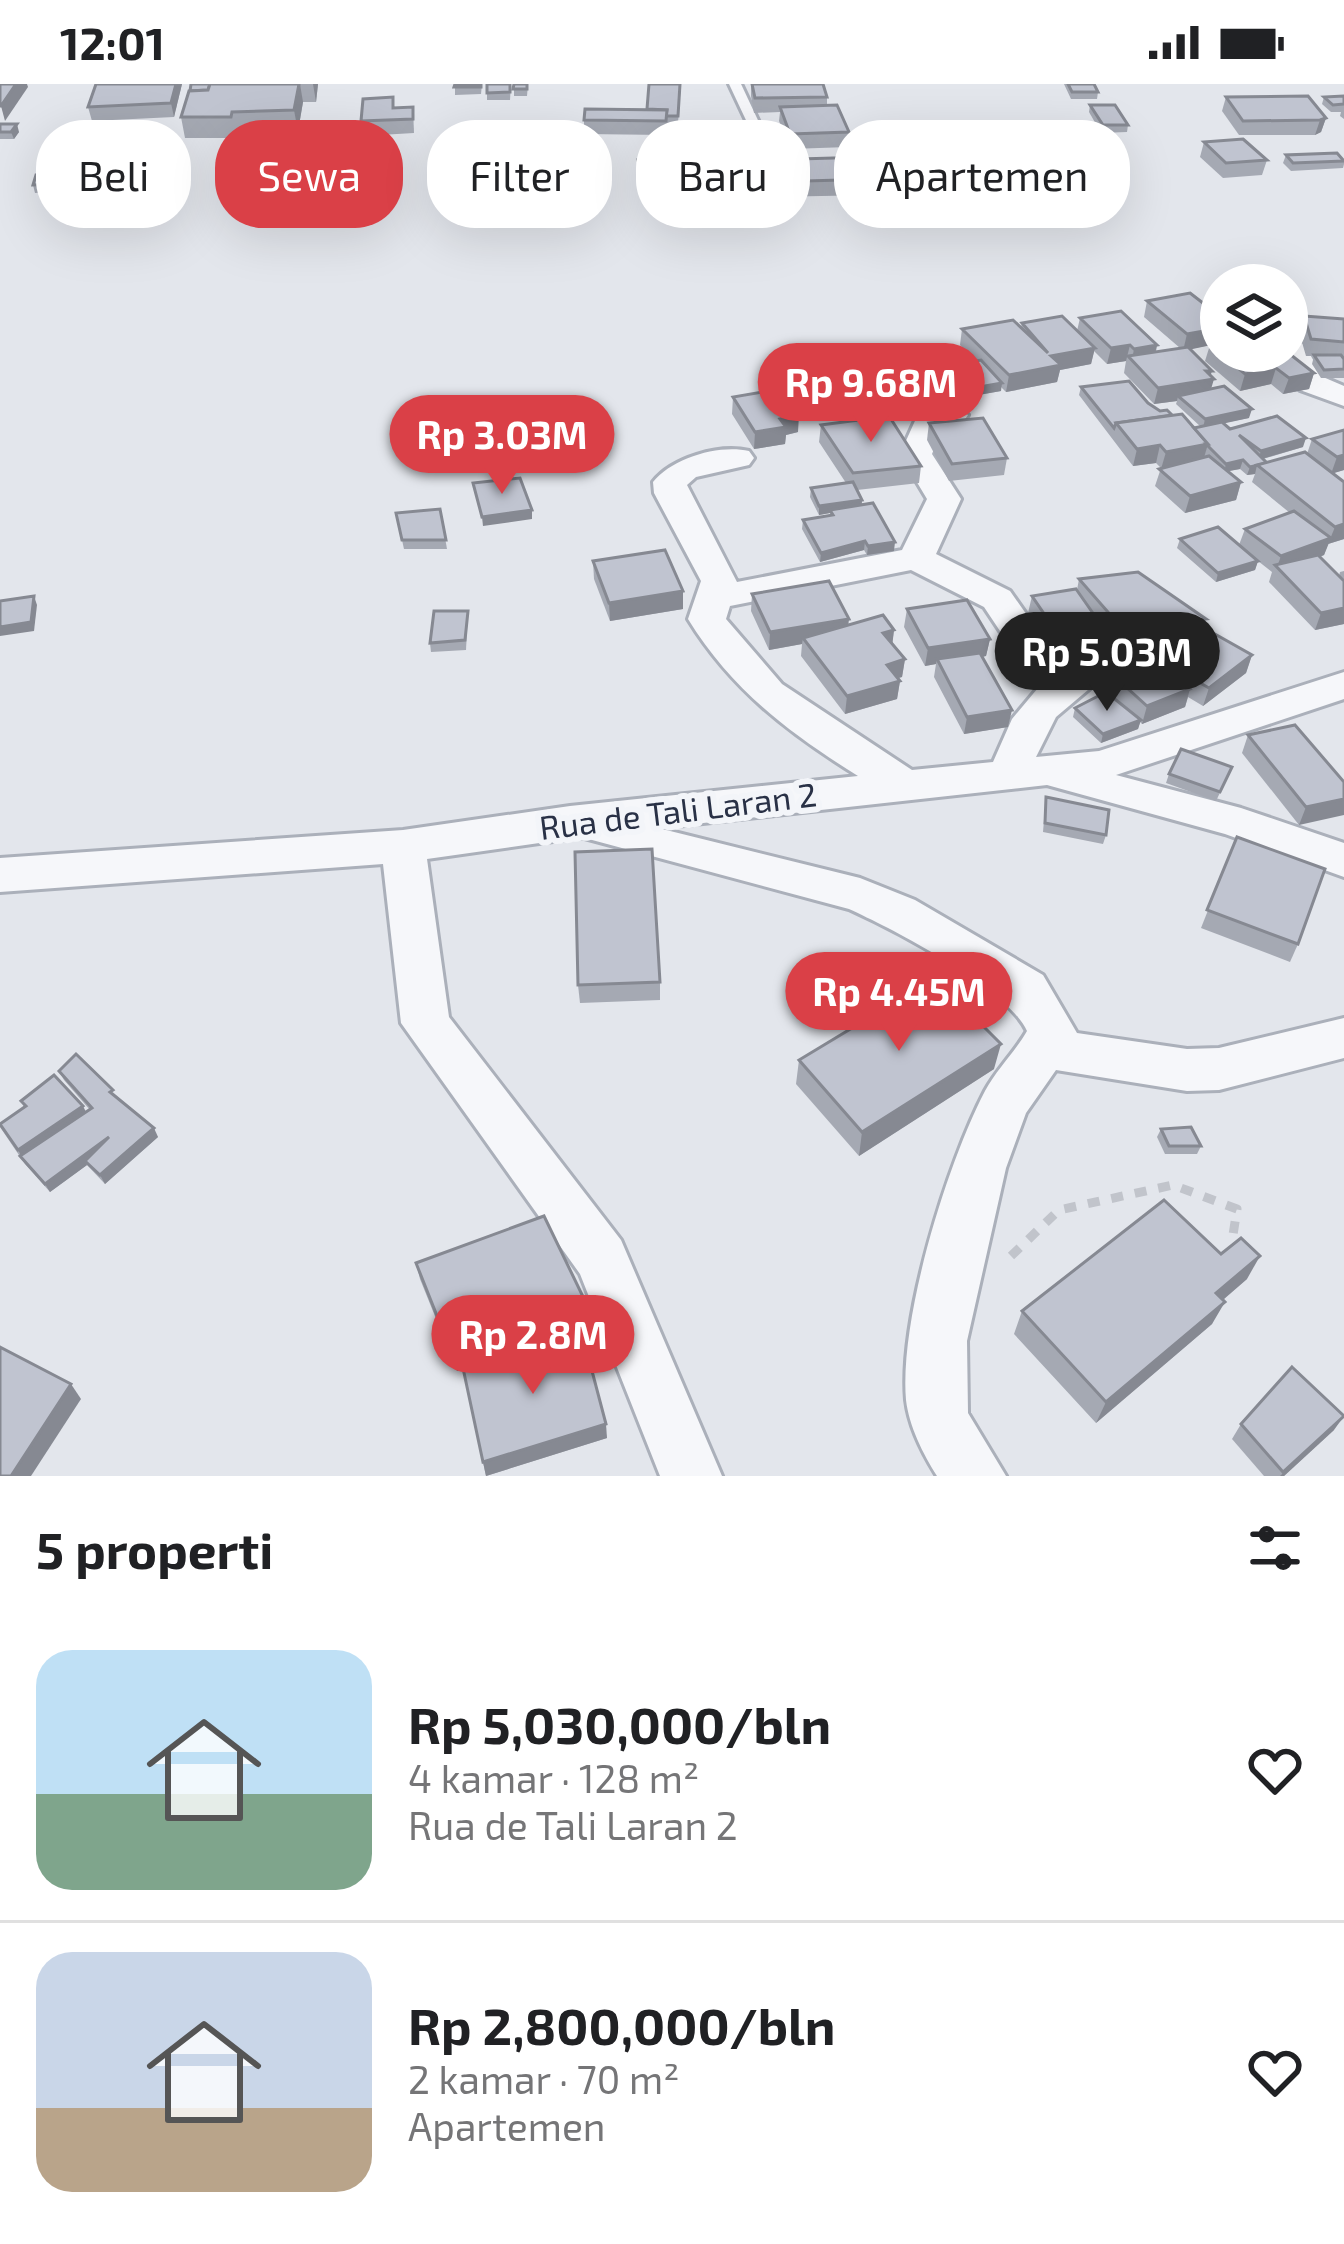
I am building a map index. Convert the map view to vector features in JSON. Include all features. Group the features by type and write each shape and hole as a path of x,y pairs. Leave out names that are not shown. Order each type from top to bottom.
{"street":[{"path":"1305,372 1311,383 1344,397"},
{"path":"916,558 944,499 916,454 930,419 952,415"},
{"path":"737,458 685,469 670,482 670,493 718,581 706,620 762,686 807,724 904,785"},
{"path":"714,598 916,558 997,598 1059,690"},
{"path":"1102,662 1038,708 1025,728 1021,774 1165,799 1242,821 1344,861"},
{"name":"Rua de Tali Laran 2","path":"0,875 403,846 570,822 1101,765 1344,685"},
{"path":"570,822 830,884 899,912 1026,989 1040,1005 1061,1051"},
{"path":"403,846 424,1023 602,1258 691,1476"},
{"path":"975,1476 944,1430 936,1404 935,1353 983,1150 1005,1101 1048,1038 1061,1051 1187,1070 1219,1069 1344,1038"}],"lane":[{"path":"735,84 737,97 753,120"}],"path":[{"path":"955,1270 999,1267 1059,1210 1173,1184 1237,1208 1233,1235"}],"building":[{"path":"0,84 16,84 1,106 0,106"},
{"path":"96,84 176,84 171,103 88,107"},
{"path":"191,84 210,84 208,90 190,91"},
{"path":"210,84 299,84 294,110 181,117 189,91 208,90"},
{"path":"487,84 510,84 510,92 487,93"},
{"path":"649,84 680,84 678,116 647,109"},
{"path":"752,84 823,84 827,97 755,98"},
{"path":"1068,84 1094,84 1098,92 1072,92"},
{"path":"1308,96 1326,118 1243,121 1226,97"},
{"path":"1344,96 1344,104 1333,105 1324,97"},
{"path":"393,97 393,108 413,107 413,119 361,120 363,99"},
{"path":"837,105 844,120 834,120 834,133 810,133 810,120 785,120 780,107"},
{"path":"1090,105 1115,105 1125,120 1100,120"},
{"path":"585,109 667,110 666,120 584,120"},
{"path":"0,124 17,124 11,132 0,132"},
{"path":"1243,139 1267,160 1226,163 1204,142"},
{"path":"1337,153 1344,161 1293,163 1286,155"},
{"path":"834,158 834,180 810,181 810,159"},
{"path":"1190,293 1200,301 1200,332 1187,334 1147,301"},
{"path":"1121,311 1157,345 1111,348 1080,318"},
{"path":"1062,316 1095,348 1051,356 1061,365 1009,375 962,329 1013,320 1048,353 1022,323"},
{"path":"1308,316 1344,319 1344,342 1311,339"},
{"path":"1188,347 1200,359 1200,372 1214,379 1158,388 1128,356"},
{"path":"1314,355 1341,355 1344,369 1324,370"},
{"path":"981,360 1002,383 968,389 948,366"},
{"path":"1308,368 1314,373 1289,378 1281,372 1308,372"},
{"path":"1129,381 1148,403 1172,415 1116,423 1114,428 1081,387"},
{"path":"1224,386 1252,409 1205,419 1178,396"},
{"path":"781,389 799,415 780,419 786,427 755,432 733,397"},
{"path":"1182,414 1208,444 1166,452 1160,445 1137,449 1116,423"},
{"path":"889,416 921,466 853,473 821,425"},
{"path":"1277,416 1306,438 1261,451 1239,435 1267,463 1250,467 1243,460 1226,464 1194,428 1222,422 1230,429"},
{"path":"983,418 1007,458 952,464 929,423"},
{"path":"1344,430 1344,455 1337,457 1312,439"},
{"path":"1305,452 1344,482 1344,524 1335,527 1257,465"},
{"path":"1209,456 1241,482 1190,496 1159,469"},
{"path":"520,478 532,510 482,517 473,483"},
{"path":"853,482 862,500 819,506 811,488"},
{"path":"873,503 895,542 868,546 865,541 821,553 803,520"},
{"path":"440,509 446,540 402,540 396,513"},
{"path":"1294,511 1331,538 1281,556 1245,529"},
{"path":"1218,527 1258,561 1218,573 1180,539"},
{"path":"665,550 683,591 609,603 593,561"},
{"path":"1318,555 1344,581 1344,608 1321,613 1275,565"},
{"path":"1138,572 1206,619 1121,627 1079,579"},
{"path":"829,581 849,619 770,632 752,594"},
{"path":"1076,589 1104,629 1053,638 1045,625 1051,624 1032,596"},
{"path":"34,596 31,622 0,627 0,601"},
{"path":"967,600 990,639 928,648 907,609"},
{"path":"434,611 468,611 465,640 430,643"},
{"path":"883,615 894,630 883,633 905,659 887,665 900,681 847,696 803,638"},
{"path":"1206,629 1252,655 1209,688 1162,661"},
{"path":"1145,650 1190,689 1147,706 1103,666"},
{"path":"980,653 1012,710 967,717 937,659"},
{"path":"1106,692 1141,720 1103,734 1075,708"},
{"path":"1295,725 1344,782 1344,799 1306,807 1248,735"},
{"path":"1181,749 1232,767 1220,792 1169,774"},
{"path":"1046,797 1109,810 1106,835 1045,823"},
{"path":"1237,837 1325,869 1298,944 1207,910"},
{"path":"652,849 660,982 578,985 575,852"},
{"path":"935,978 1001,1044 862,1132 799,1060"},
{"path":"76,1054 113,1090 110,1092 154,1128 100,1175 85,1161 109,1137 45,1184 20,1156 92,1108 59,1071"},
{"path":"54,1075 83,1106 18,1150 0,1124 26,1106 21,1101"},
{"path":"1191,1127 1201,1146 1169,1146 1161,1129"},
{"path":"1164,1200 1221,1254 1241,1238 1260,1256 1216,1293 1225,1302 1106,1402 1022,1311"},
{"path":"544,1216 587,1305 453,1356 416,1263"},
{"path":"582,1333 606,1424 483,1462 463,1368"},
{"path":"0,1347 71,1384 11,1476 0,1476"},
{"path":"1292,1367 1344,1416 1283,1472 1241,1424"}]}
